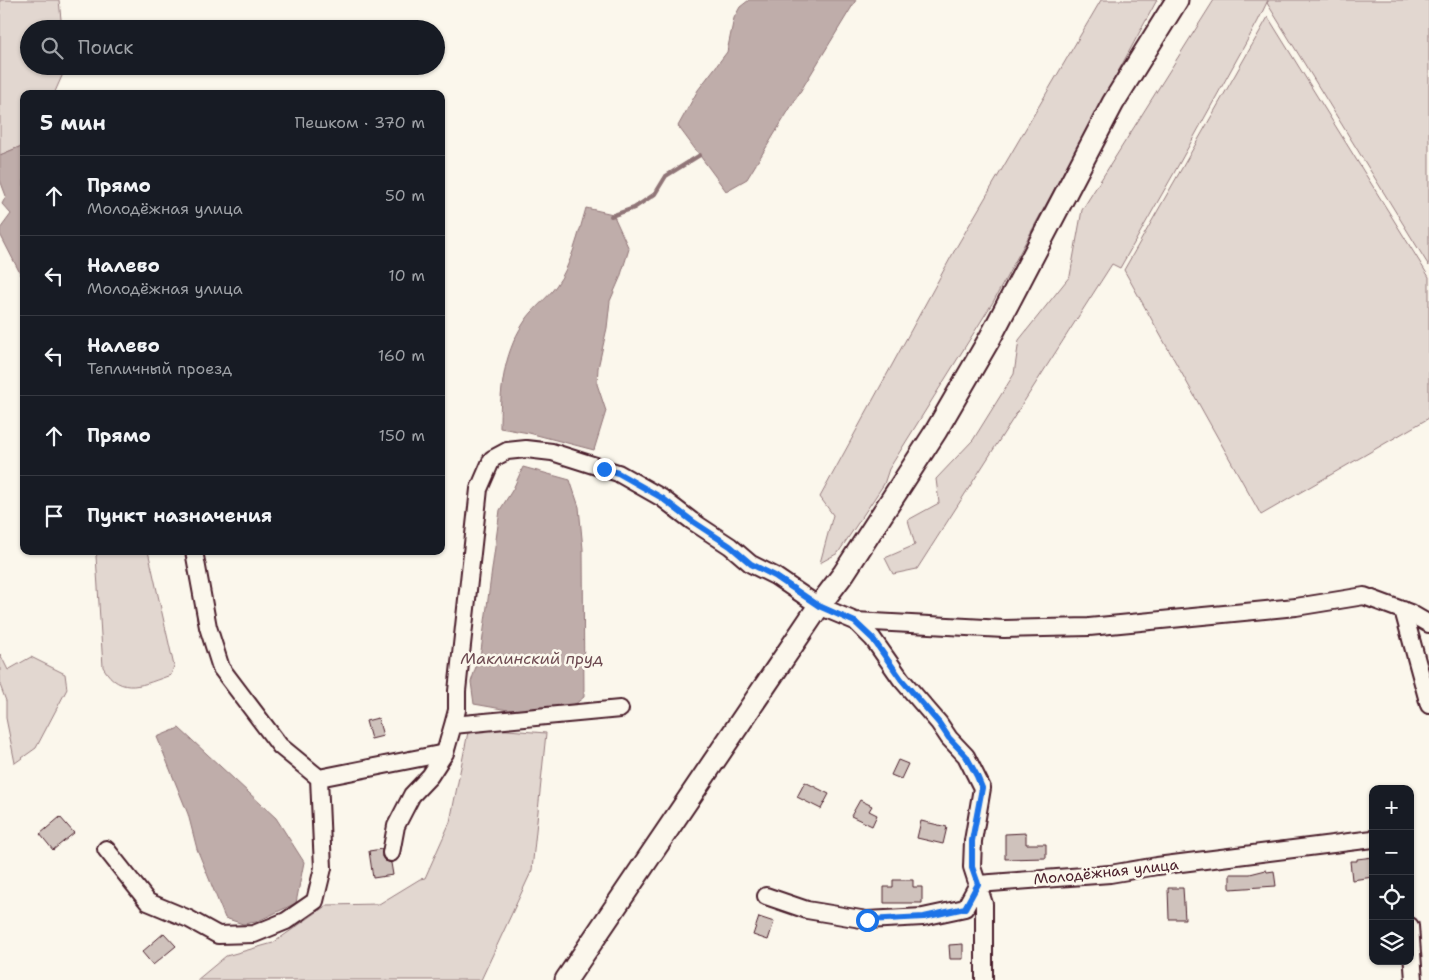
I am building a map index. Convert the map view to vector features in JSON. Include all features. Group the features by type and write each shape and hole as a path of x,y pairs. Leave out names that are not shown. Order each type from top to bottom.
{"main road":[{"path":"566,980 819,606 844,573 936,431 990,338 1113,103 1177,0"}],"street":[{"path":"391,853 396,826 412,795 430,776 445,754 457,710 457,691 479,489 492,459 507,452 526,449 552,452 618,473 662,498 730,546 751,564 775,576 819,606 855,622 873,639 901,679 966,756 982,788 972,841 972,867 984,904 984,980"},
{"path":"106,849 148,902 189,919 218,936 254,934 286,921 315,902 323,868 319,778 280,746 221,668 208,627 195,555"},
{"path":"855,622 1004,629 1089,627 1296,606 1364,596 1403,610 1429,624"},
{"path":"1403,610 1429,705"},
{"path":"453,725 620,709"},
{"path":"319,778 445,754"},
{"name":"Молодёжная улица","path":"978,884 1110,874 1157,866 1369,838"},
{"path":"766,896 807,910 867,920 924,917 965,908 978,884"},
{"path":"1413,965 1414,980"}],"shaded area":[{"path":"0,0 59,0 61,20 20,20 20,75 62,75 56,90 20,90 20,147 0,155"},
{"path":"1101,0 1157,0 993,302 889,469 884,484 838,553 820,563 833,515 820,497 957,246"},
{"path":"1214,0 1268,0 1120,268 1112,264 917,569 893,574 885,558 915,545 908,520 939,503 936,479 973,440 1014,374 1019,340 1070,276 1082,210"},
{"path":"1269,0 1429,0 1429,266 1267,3"},
{"path":"1268,17 1429,277 1429,418 1261,515 1124,270"},
{"path":"149,555 174,666 171,675 142,685 125,686 117,683 110,677 103,667 96,556"},
{"path":"0,654 8,670 31,657 65,674 67,689 36,748 15,763 6,718 6,701 0,685"},
{"path":"469,727 546,733 532,870 481,980 197,980 226,956 273,943 327,905 379,904 420,879 425,878 450,822"}],"water":[{"path":"749,0 856,0 747,179 726,191 678,126 698,90 727,52 734,18 740,7"},
{"path":"20,147 20,273 0,234 0,229 11,214 2,204 6,196 0,180 0,155"},
{"path":"586,208 613,214 629,249 610,301 607,328 598,368 597,384 606,411 594,450 529,433 500,428 502,387 511,348 526,319 552,291 566,269"},
{"name":"Маклинский пруд","path":"523,467 570,480 579,507 583,549 584,697 574,705 525,713 474,704 471,682 481,651 500,510 513,489"},
{"path":"179,728 276,818 304,862 296,903 256,922 243,924 225,918 197,849 188,814 157,737"}],"building":[{"path":"378,718 383,736 371,739 366,721"},
{"path":"898,760 908,764 901,779 891,775"},
{"path":"805,782 829,794 821,809 797,797"},
{"path":"860,800 872,806 869,811 877,815 872,826 851,816"},
{"path":"60,817 74,833 53,850 40,834"},
{"path":"921,821 947,827 943,844 917,838"},
{"path":"1026,833 1026,844 1046,844 1046,858 1005,859 1005,834"},
{"path":"382,849 382,857 385,861 391,863 393,875 373,878 369,851"},
{"path":"1369,858 1369,878 1352,880 1350,861 1357,861 1357,859"},
{"path":"1266,870 1267,872 1274,871 1276,886 1230,889 1230,874 1250,874"},
{"path":"893,880 913,880 913,887 922,887 922,903 884,903 884,887 893,887"},
{"path":"1168,888 1183,888 1185,919 1169,919"},
{"path":"759,917 774,922 768,940 753,935"},
{"path":"164,933 176,946 153,965 142,952"},
{"path":"963,944 963,959 950,959 949,945"}],"waterway":[{"path":"611,216 634,208 655,194 666,176 700,155"}],"route":[{"path":"604,469 618,473 662,498 730,546 751,564 775,576 819,606 855,622 873,639 901,679 966,756 982,788 972,841 972,867 978,884 965,908 924,917 867,920"}]}
